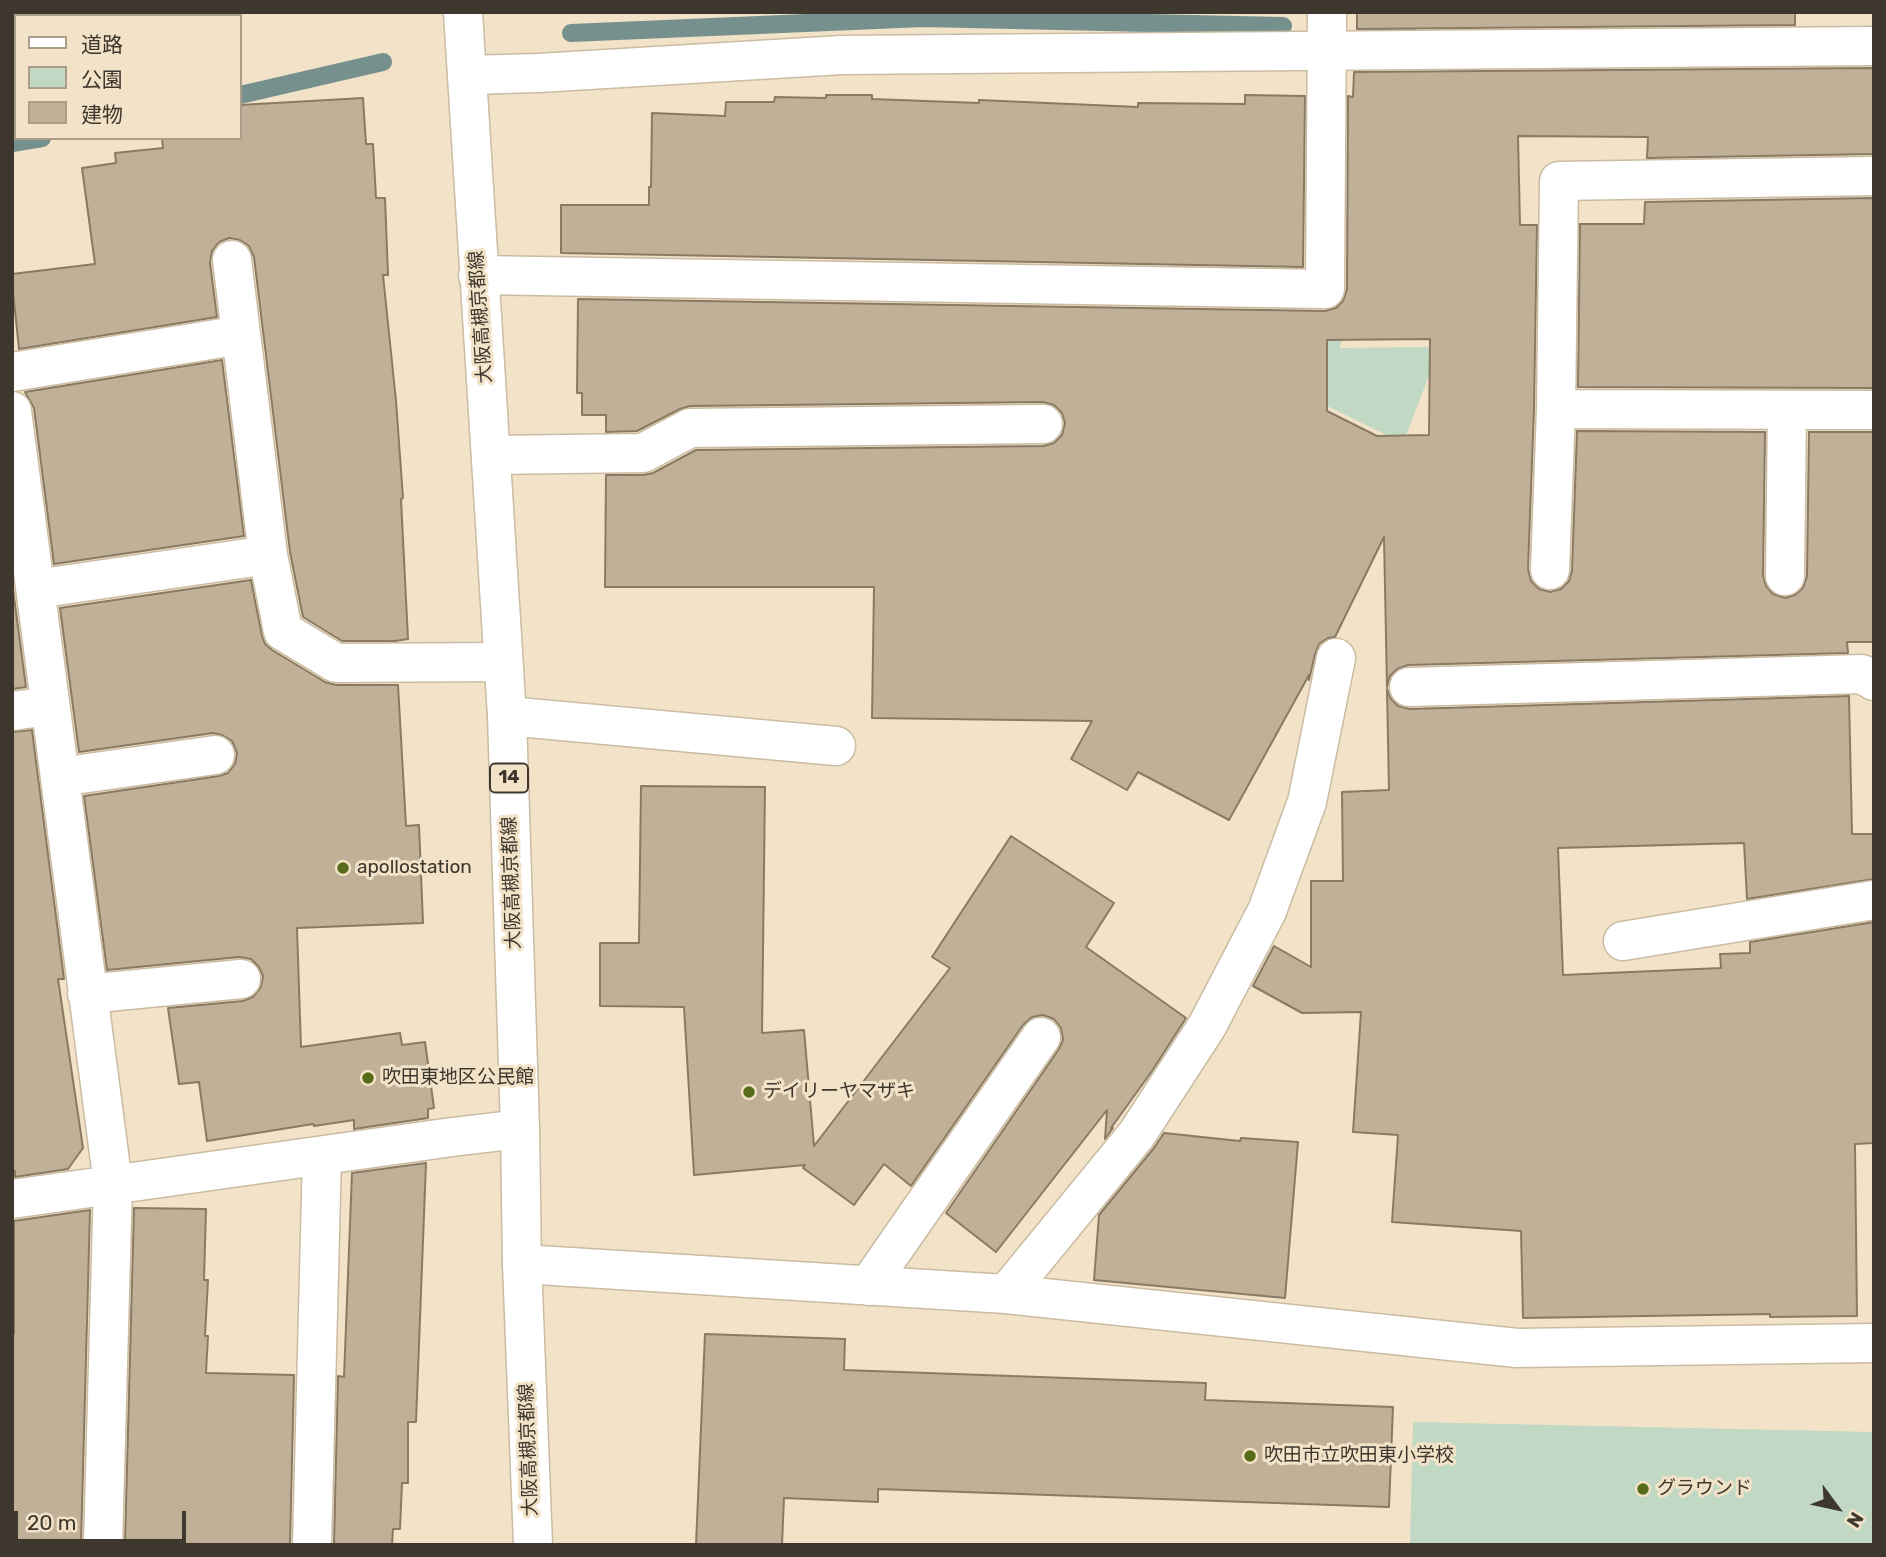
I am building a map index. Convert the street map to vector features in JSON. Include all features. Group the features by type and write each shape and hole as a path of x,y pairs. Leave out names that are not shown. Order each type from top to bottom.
{"street":[{"name":"大阪高槻京都線","path":"463,12 507,716 522,1264 533,1545"},
{"path":"478,275 1325,289 1327,12"},
{"path":"468,75 842,55 1874,46"},
{"path":"1550,570 1556,409 1559,181 1874,176"},
{"path":"232,260 268,555 283,631 336,663 503,662"},
{"path":"12,372 241,335"},
{"path":"1556,409 1874,410"},
{"path":"1785,576 1787,410"},
{"path":"12,411 113,1184 103,1545"},
{"path":"491,456 643,453 690,428 1043,424"},
{"path":"36,589 268,555"},
{"path":"1006,1294 1137,1134 1207,1026 1267,911 1307,802 1336,659"},
{"path":"1409,687 1862,674 1874,681"},
{"path":"12,711 50,706"},
{"path":"507,716 836,746"},
{"path":"60,777 215,755"},
{"path":"1623,941 1874,900"},
{"path":"87,994 241,979"},
{"path":"868,1286 1041,1037"},
{"path":"12,1199 520,1129"},
{"path":"312,1545 322,1156"},
{"path":"522,1264 1006,1294 1517,1348 1874,1343"}],"green space":[{"path":"1321,322 1344,322 1340,348 1440,347 1403,443 1319,402"},
{"name":"グラウンド","path":"1413,1422 1874,1432 1874,1545 1410,1545"}],"building":[{"path":"1357,12 1795,12 1795,25 1357,29"},
{"path":"1874,68 1873,154 1647,158 1648,137 1518,136 1520,225 1537,225 1528,569 1531,581 1539,589 1550,592 1561,589 1569,581 1572,571 1577,431 1765,432 1763,576 1766,586 1773,594 1785,598 1795,595 1803,588 1807,576 1809,432 1874,432 1874,642 1847,642 1848,653 1408,665 1397,669 1390,676 1387,687 1384,537 1335,637 1319,644 1309,680 1309,675 1229,820 1138,772 1127,790 1071,759 1092,721 872,718 874,587 605,587 606,475 653,473 696,450 1043,446 1054,443 1062,435 1065,423 1062,413 1054,405 1043,402 690,406 637,431 606,432 606,415 582,415 582,393 577,393 578,299 1325,311 1336,308 1343,301 1347,289 1348,96 1353,97 1354,72","holes":["1430,339 1429,435 1377,436 1327,411 1327,340"]},
{"path":"826,95 872,95 872,99 979,103 979,100 1138,107 1138,103 1245,104 1245,95 1305,96 1303,267 561,253 561,205 649,205 652,113 725,116 726,102 774,102 775,97 826,98"},
{"path":"363,98 366,144 373,144 376,198 385,198 388,275 383,275 403,498 408,639 342,641 303,617 290,552 254,257 249,246 240,240 229,238 219,242 212,251 210,263 217,317 19,349 12,274 95,264 82,168 116,163 115,153 163,148 162,140 242,140 242,105"},
{"path":"1873,198 1874,388 1578,387 1580,224 1644,224 1645,202"},
{"path":"222,360 244,536 54,564 34,408 25,392"},
{"path":"251,580 262,636 265,644 272,650 325,682 336,685 398,685 406,826 419,825 423,923 297,928 301,1047 400,1033 402,1045 425,1042 434,1108 428,1109 428,1118 354,1129 354,1120 313,1124 207,1141 199,1082 179,1084 168,1008 243,1001 253,997 261,987 263,976 259,967 251,959 239,957 107,970 84,796 219,776 228,773 235,764 237,753 232,741 213,733 79,752 60,608"},
{"path":"12,582 26,687 12,689"},
{"path":"1387,689 1398,706 1410,709 1849,696 1852,834 1874,834 1874,879 1747,899 1744,843 1558,848 1563,975 1721,968 1720,954 1750,953 1750,942 1874,922 1874,1143 1855,1144 1857,1316 1770,1317 1770,1314 1523,1318 1521,1231 1392,1222 1398,1135 1353,1132 1361,1012 1302,1013 1253,986 1274,946 1311,967 1311,881 1343,881 1342,792 1389,790"},
{"path":"32,730 64,979 58,979 83,1148 68,1169 15,1177 15,1171 12,1171 12,732"},
{"path":"641,786 765,787 762,1033 804,1030 814,1146 950,968 932,957 1011,836 1114,903 1086,947 1186,1018 1105,1139 1107,1110 996,1252 946,1213 1059,1049 1063,1040 1061,1028 1054,1019 1043,1015 1032,1017 1023,1025 911,1186 884,1164 854,1205 803,1168 805,1165 694,1175 684,1007 600,1006 600,943 639,943"},
{"path":"1164,1133 1240,1141 1241,1138 1298,1142 1285,1298 1094,1280 1099,1215"},
{"path":"426,1163 416,1422 408,1422 408,1483 402,1483 400,1529 393,1529 392,1545 334,1545 338,1376 344,1377 352,1173"},
{"path":"134,1208 206,1209 206,1373 294,1375 290,1545 125,1543"},
{"path":"90,1210 81,1543 12,1545 14,1221"},
{"path":"705,1334 845,1339 844,1370 1206,1383 1205,1400 1393,1407 1389,1507 878,1489 878,1502 784,1498 782,1545 696,1545"}],"waterway":[{"path":"571,33 923,18 1283,26"},
{"path":"1374,30 1408,33"},
{"path":"242,95 383,62"},
{"path":"12,143 30,140"}],"place":[{"name":"apollostation","path":"343,868"},
{"name":"吹田東地区公民館","path":"368,1078"},
{"name":"デイリーヤマザキ","path":"749,1092"},
{"name":"吹田市立吹田東小学校","path":"1250,1456"},
{"name":"グラウンド","path":"1643,1489"}]}
